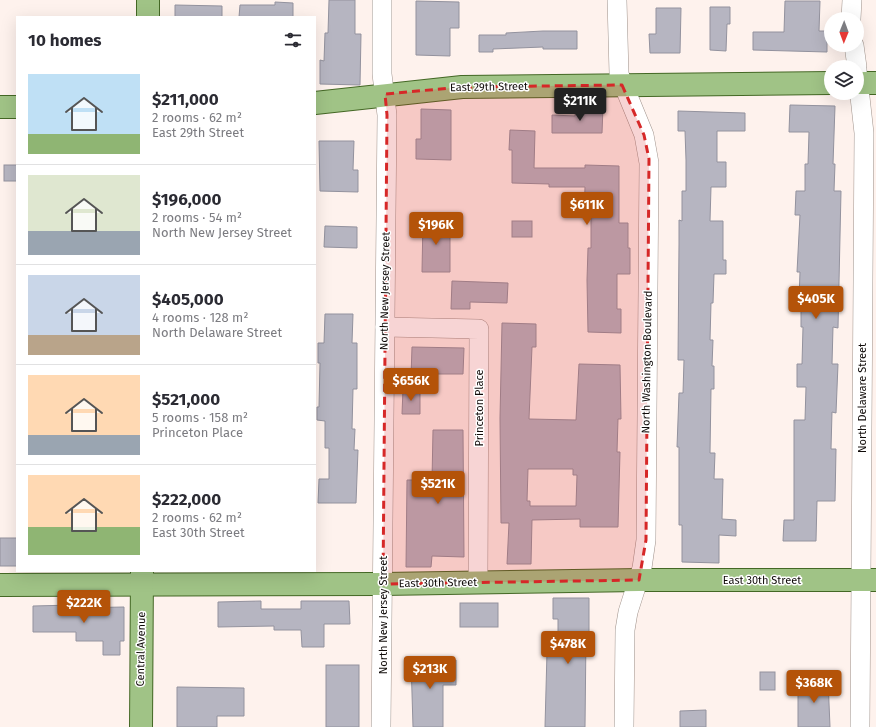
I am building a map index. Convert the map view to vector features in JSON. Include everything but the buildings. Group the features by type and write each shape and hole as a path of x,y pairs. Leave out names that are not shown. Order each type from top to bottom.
{"main road":[{"path":"148,0 148,16"},
{"name":"East 29th Street","path":"316,103 385,94 462,87 824,83"},
{"path":"0,107 16,107"},
{"name":"East 30th Street","path":"0,585 142,578 383,584 638,580 868,580"},
{"name":"Central Avenue","path":"141,727 142,578"}],"street":[{"name":"North New Jersey Street","path":"382,0 382,74 387,115 382,727"},
{"name":"North Washington Boulevard","path":"618,0 617,63 622,85 644,135 649,158 646,540 643,566 628,612 625,630 624,727"},
{"path":"852,0 852,12"},
{"name":"North Delaware Street","path":"860,727 868,580 864,133 862,100"},
{"name":"Princeton Place","path":"385,327 480,329 478,583"}],"highlighted area":[{"path":"622,85 644,135 649,159 646,540 639,580 383,584 387,115 385,94 462,87"}]}
